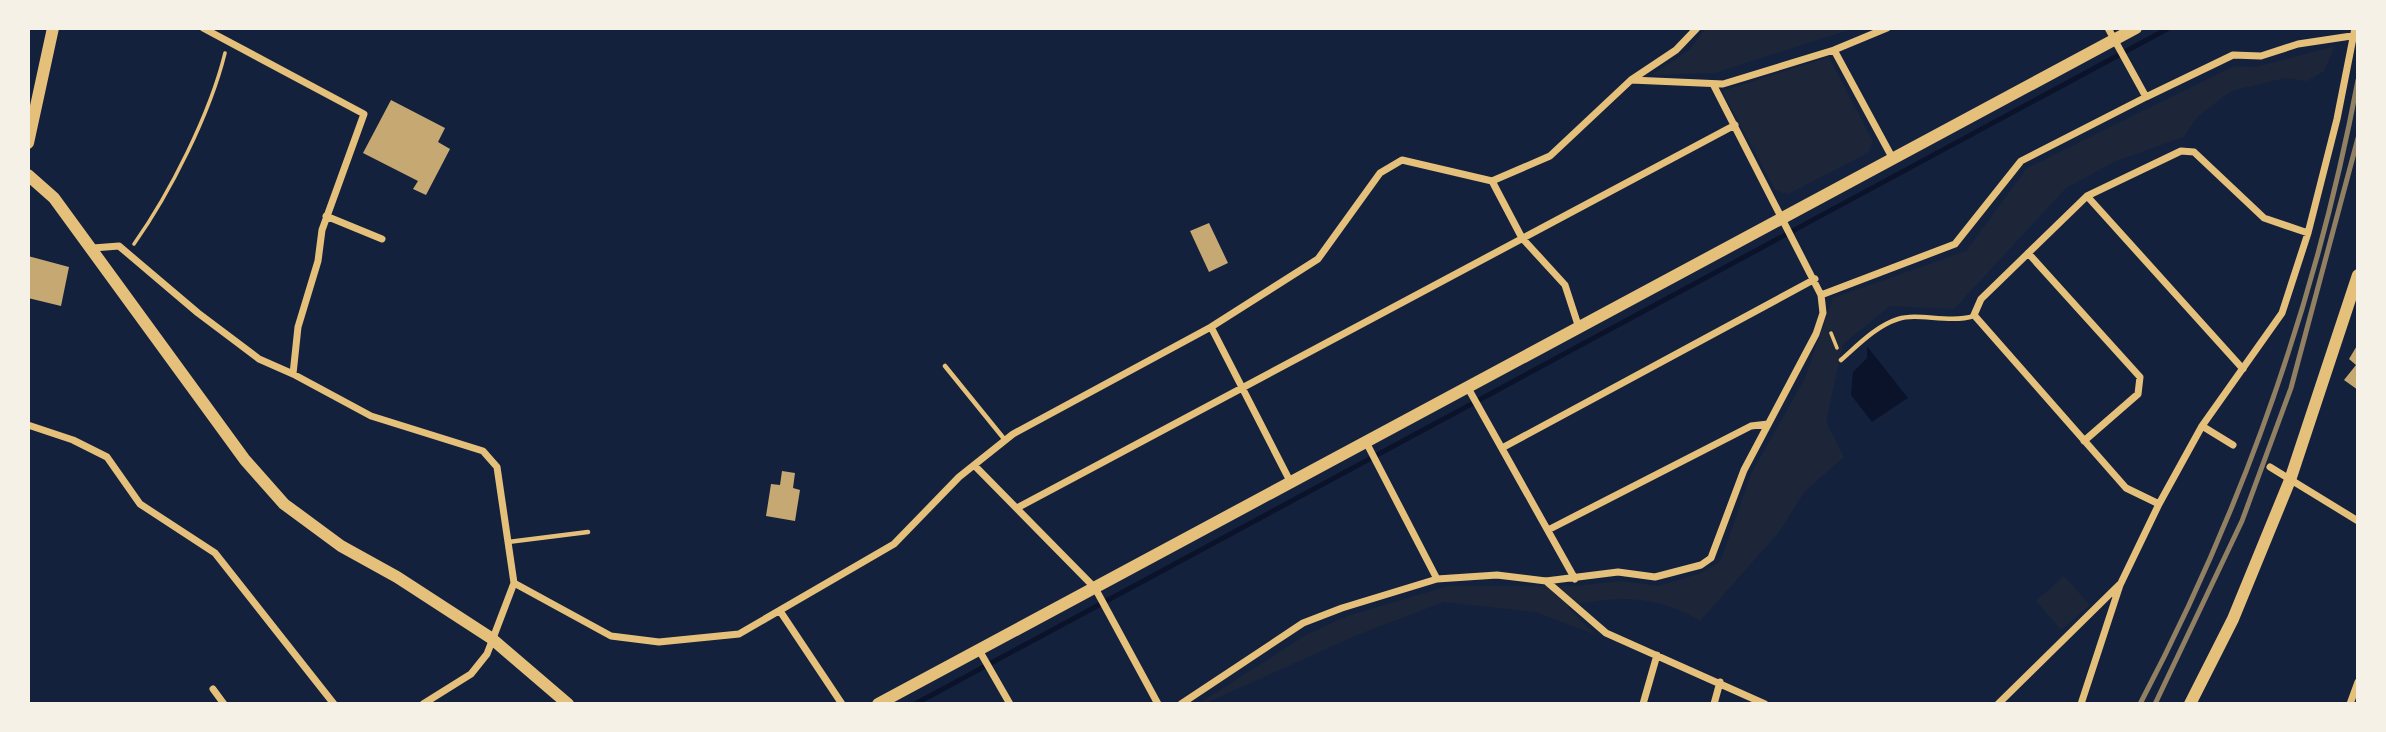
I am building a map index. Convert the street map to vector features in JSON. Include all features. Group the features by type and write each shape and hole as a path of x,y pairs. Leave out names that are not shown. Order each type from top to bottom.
{"street":[{"path":"28,143 30,122 53,28"},
{"path":"203,28 364,114 326,216 318,261 298,327 293,374"},
{"path":"514,583 611,636 659,642 739,634 894,544 974,465 1006,440 1212,327 1318,259 1380,173 1402,160 1492,181 1550,156 1630,80 1676,50 1697,28"},
{"path":"1630,80 1723,84 1834,50 1887,28"},
{"path":"878,704 1893,159 2111,34 2136,28"},
{"path":"1821,295 1955,244 2021,161 2146,97 2233,55 2261,56 2298,44 2356,33 2308,233 2282,313 2202,426 2159,504 2120,585 2081,704"},
{"path":"2111,34 2146,97"},
{"path":"1834,50 1893,159"},
{"path":"1181,704 1303,623 1437,579 1497,575 1546,581 1618,572 1655,577 1701,565 1711,558 1744,470 1799,371 1823,313 1821,295 1815,279 1713,84"},
{"path":"1017,508 1735,125"},
{"path":"2159,504 2126,488 1974,315 1981,299 2087,196 2182,151 2194,152 2264,218 2308,233"},
{"path":"28,175 54,198 93,248 245,460 284,504 341,546 397,577 491,638 568,704"},
{"path":"1492,181 1522,238 1565,285 1579,328"},
{"path":"2087,196 2243,369"},
{"path":"326,216 382,239"},
{"path":"93,248 119,246 258,359 293,374 371,416 483,452 497,467 514,583 487,654 471,674 423,704"},
{"path":"2028,253 2140,377 2137,394 2084,441"},
{"path":"2190,704 2233,619 2290,480 2358,275"},
{"path":"1502,448 1815,279"},
{"path":"1212,327 1291,483"},
{"path":"1468,387 1575,579"},
{"path":"1548,530 1751,426 1768,424"},
{"path":"28,425 73,440 107,457 140,504 160,520 215,553 334,704"},
{"path":"2202,426 2233,445"},
{"path":"1366,442 1437,579"},
{"path":"974,465 1095,588 1158,704"},
{"path":"2270,467 2358,521"},
{"path":"1546,581 1606,633 1765,704"},
{"path":"1998,704 2120,585"},
{"path":"780,611 842,704"},
{"path":"979,650 1010,704"},
{"path":"1643,704 1657,655"},
{"path":"1714,704 1720,682"},
{"path":"2350,704 2358,682"},
{"path":"214,689 224,704"},
{"path":"549,704 556,692"}],"lane":[{"path":"1841,360 1867,336 1900,318 1956,321 1974,315"},
{"path":"945,366 1006,440"},
{"path":"508,542 588,532"}],"path":[{"path":"127,254 155,214 217,85 228,42"},
{"path":"1823,313 1841,360"}],"shaded area":[{"path":"1706,28 1855,28 1714,73 1652,75 1689,50"},
{"path":"2335,46 2324,71 2307,81 2285,78 2231,91 2197,117 2184,137 2116,161 2066,188 1954,309 1890,306 1843,344 1826,422 1844,457 1805,491 1779,532 1700,621 1668,606 1635,599 1601,600 1567,607 1596,635 1536,612 1444,602 1357,635 1204,704 1198,704 1306,635 1347,616 1448,586 1575,586 1622,581 1658,586 1701,573 1720,562 1751,474 1805,378 1833,298 1966,251 2027,168 2234,66 2256,67"},
{"path":"1829,57 1873,142 1868,153 1788,194 1775,190 1722,91"},
{"path":"1867,346 1908,398 1872,422 1851,395 1853,372 1867,358"},
{"path":"2064,576 2090,605 2061,630 2036,601"}],"building":[{"path":"391,100 445,128 438,142 450,149 426,195 413,189 418,181 363,153"},
{"path":"1209,223 1228,263 1209,272 1190,231"},
{"path":"28,256 69,267 61,306 28,298"},
{"path":"2358,344 2358,390 2344,380 2356,365 2349,359"},
{"path":"782,471 795,473 793,488 800,490 795,521 766,516 771,484 780,485"}],"waterway":[{"path":"915,704 2169,28"}],"railway":[{"path":"2140,704 2212,554 2272,400 2321,241 2358,80"},
{"path":"2155,704 2242,521 2291,388 2358,138"}]}
